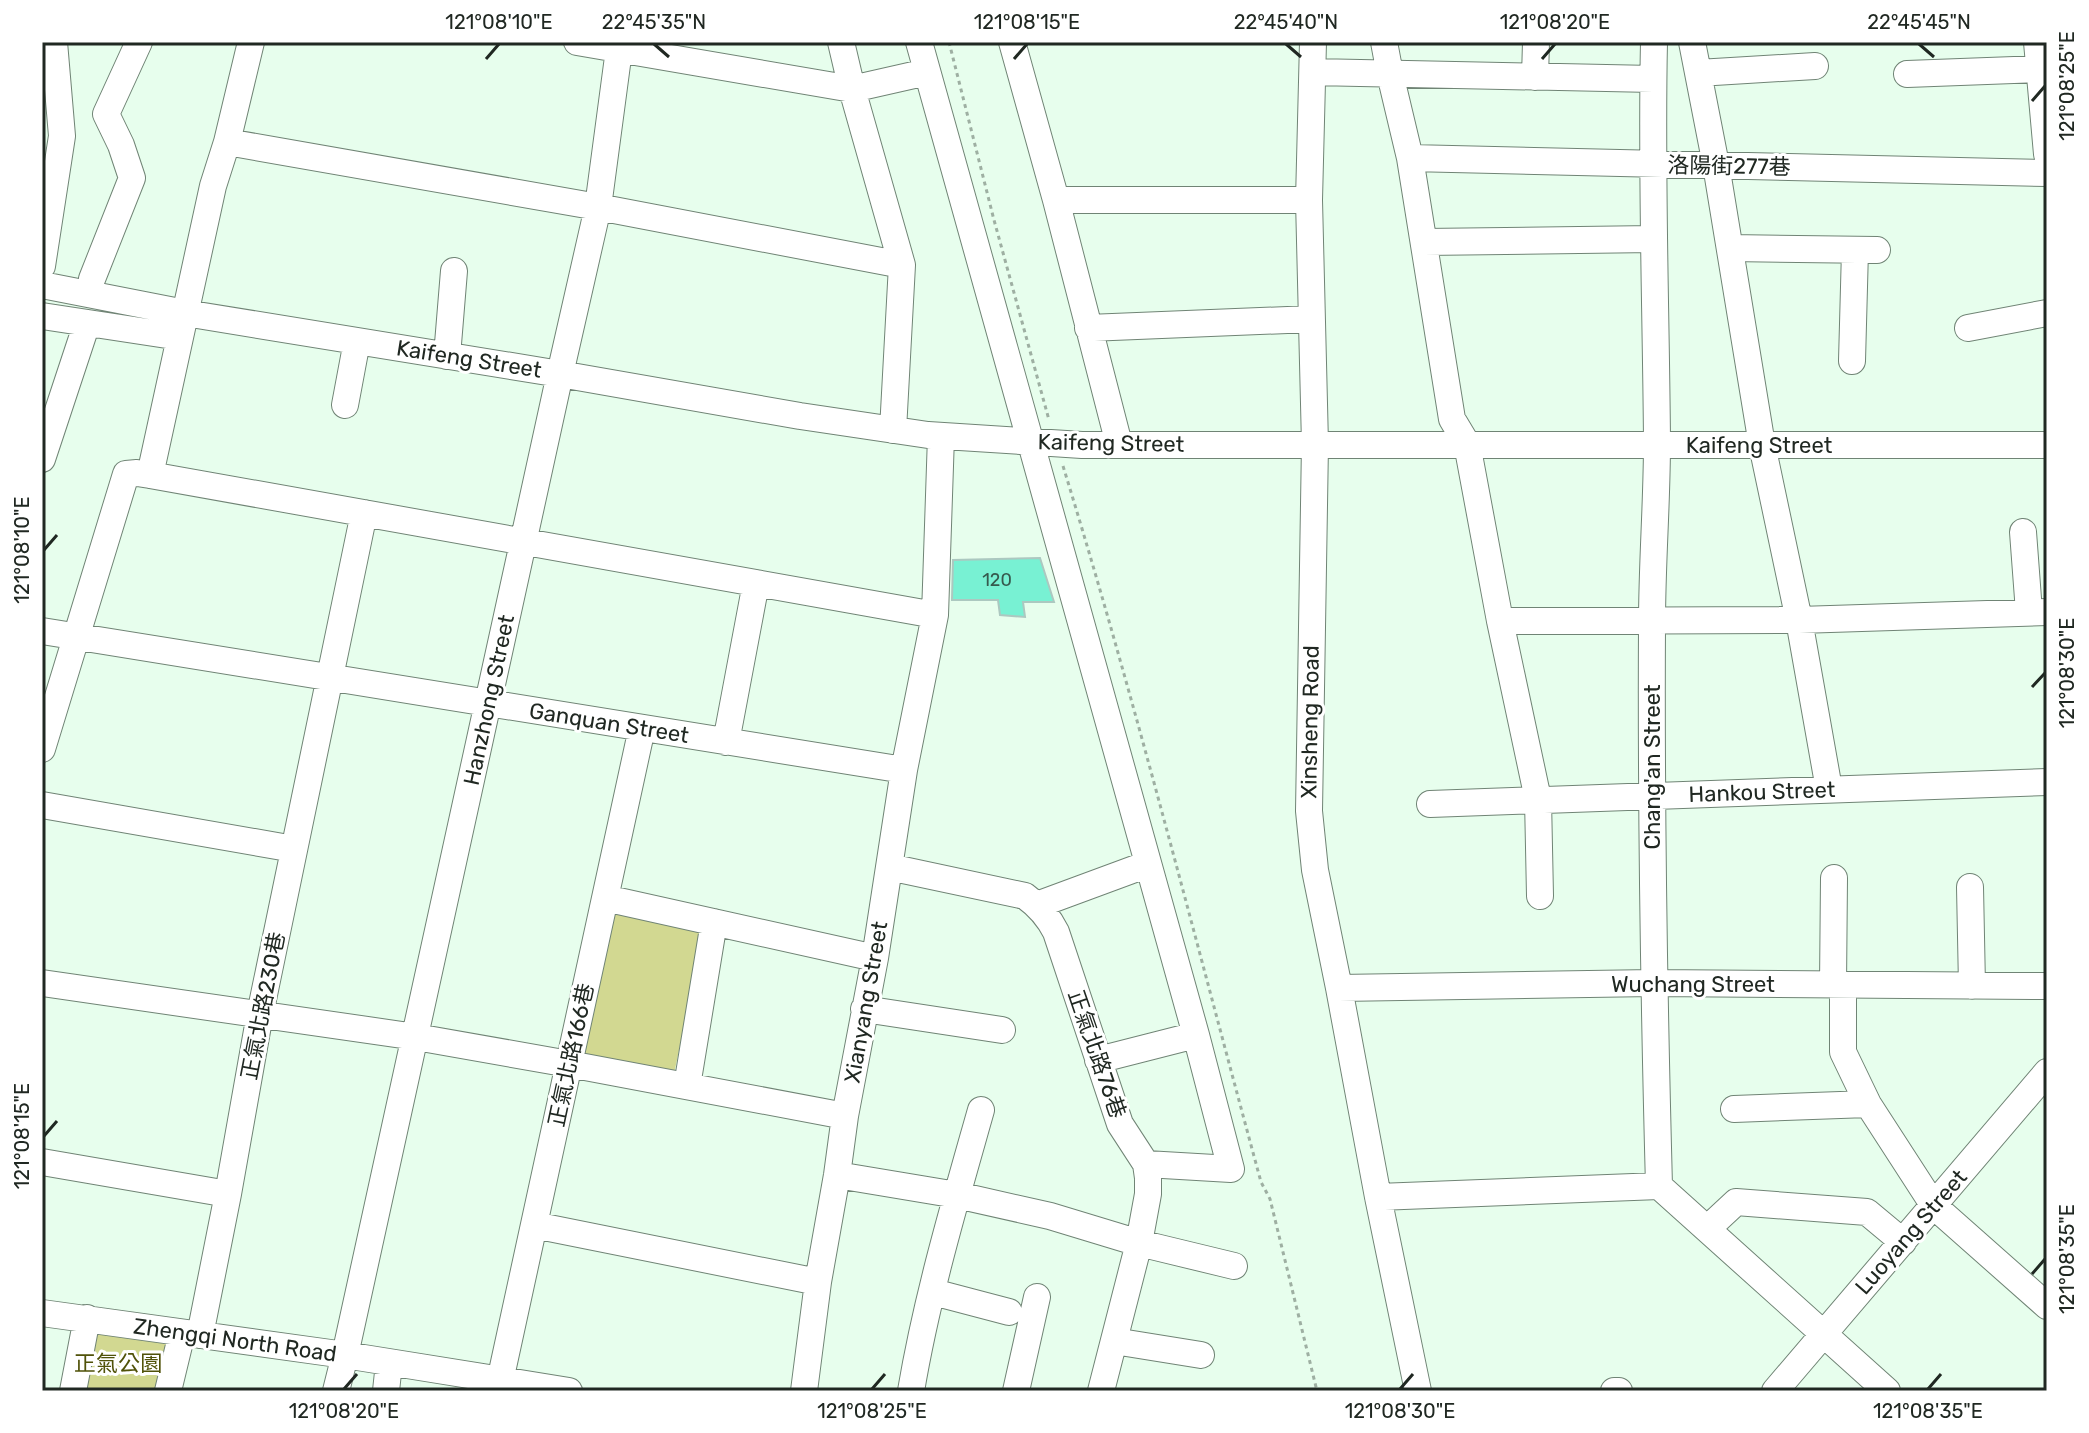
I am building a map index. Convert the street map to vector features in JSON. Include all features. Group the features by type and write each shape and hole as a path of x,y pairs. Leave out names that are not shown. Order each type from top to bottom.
{"street":[{"path":"54,42 62,136 42,268 92,279 184,316"},
{"path":"92,279 132,178 106,114 139,42"},
{"path":"144,474 251,42"},
{"path":"577,42 619,46 852,89 927,72"},
{"path":"841,42 902,265 893,430"},
{"path":"919,42 1231,1169 1146,1164 1148,1194 1139,1243 1101,1391"},
{"path":"1012,42 1119,444"},
{"name":"Xinsheng Road","path":"1313,42 1309,200 1315,444 1309,811 1315,870 1418,1391"},
{"path":"1384,42 1410,158 1452,419 1467,444 1538,799 1540,896"},
{"path":"1535,77 1536,42"},
{"name":"Chang'an Street","path":"1654,42 1652,165 1657,445 1651,795 1659,1186"},
{"path":"1692,42 1716,165 1762,445 1799,620 1829,789"},
{"path":"2037,42 2047,154"},
{"name":"Hanzhong Street","path":"336,1391 598,207 619,46"},
{"path":"1698,73 1815,66"},
{"path":"1907,74 2039,69"},
{"path":"1313,72 1653,79"},
{"path":"227,142 598,207 902,265"},
{"name":"洛陽街277巷","path":"1410,158 2047,173"},
{"path":"1056,200 1309,200"},
{"path":"1424,242 1653,239"},
{"path":"1730,248 1866,250 1852,361"},
{"path":"447,356 454,271"},
{"path":"42,285 184,316"},
{"path":"1968,328 2047,313"},
{"path":"42,316 87,323 184,316"},
{"name":"Kaifeng Street","path":"184,316 941,436 1082,445 2047,445"},
{"path":"1088,328 1311,319"},
{"path":"42,459 87,323"},
{"path":"345,405 357,341"},
{"name":"Xianyang Street","path":"804,1391 845,1116 875,958 904,770 935,615 941,436"},
{"path":"42,749 126,474 144,474 524,540 935,615"},
{"name":"正氣北路230巷","path":"168,1391 191,1334 228,1194 260,1014 364,513"},
{"path":"1500,621 1799,620 2038,612 2023,532"},
{"path":"726,742 756,583"},
{"name":"Ganquan Street","path":"42,631 904,770"},
{"name":"正氣北路166巷","path":"500,1381 642,728"},
{"name":"Hankou Street","path":"1430,804 2047,782"},
{"path":"42,805 294,849"},
{"path":"889,867 1025,896 1037,905 1148,864"},
{"path":"1834,878 1843,1052 1868,1104 1934,1206 2047,1306"},
{"path":"1970,887 1972,986"},
{"path":"605,898 875,958"},
{"name":"正氣北路76巷","path":"1037,905 1056,932 1120,1124 1146,1164"},
{"path":"687,1086 714,922"},
{"path":"42,983 416,1037 845,1116"},
{"name":"Wuchang Street","path":"1339,988 1653,983 2047,986"},
{"path":"864,1009 1002,1030"},
{"path":"1098,1060 1196,1035"},
{"name":"Luoyang Street","path":"1775,1391 2047,1072"},
{"path":"1734,1109 1868,1104"},
{"path":"911,1391 917,1354 981,1110"},
{"path":"42,1162 228,1194"},
{"path":"837,1175 957,1195 1050,1216 1139,1243 1234,1266"},
{"path":"1378,1197 1659,1186 1887,1391"},
{"path":"1707,1229 1736,1202 1867,1212 1903,1242"},
{"path":"534,1225 818,1282"},
{"path":"933,1292 1009,1312"},
{"path":"1016,1391 1037,1297"},
{"name":"Zhengqi North Road","path":"42,1313 345,1355 569,1391"},
{"path":"73,1391 87,1318"},
{"path":"1114,1341 1201,1355"},
{"path":"386,1391 389,1363"}],"path":[{"path":"949,42 1032,356"},
{"path":"1098,578 1261,1182 1270,1199 1317,1391"}],"green space":[{"path":"612,911 704,931 674,1074 582,1055"},
{"name":"正氣公園","path":"93,1329 171,1345 162,1391 82,1391"}],"building":[{"path":"1040,558 1054,602 1023,602 1025,617 1000,615 998,600 952,600 953,560"}]}
